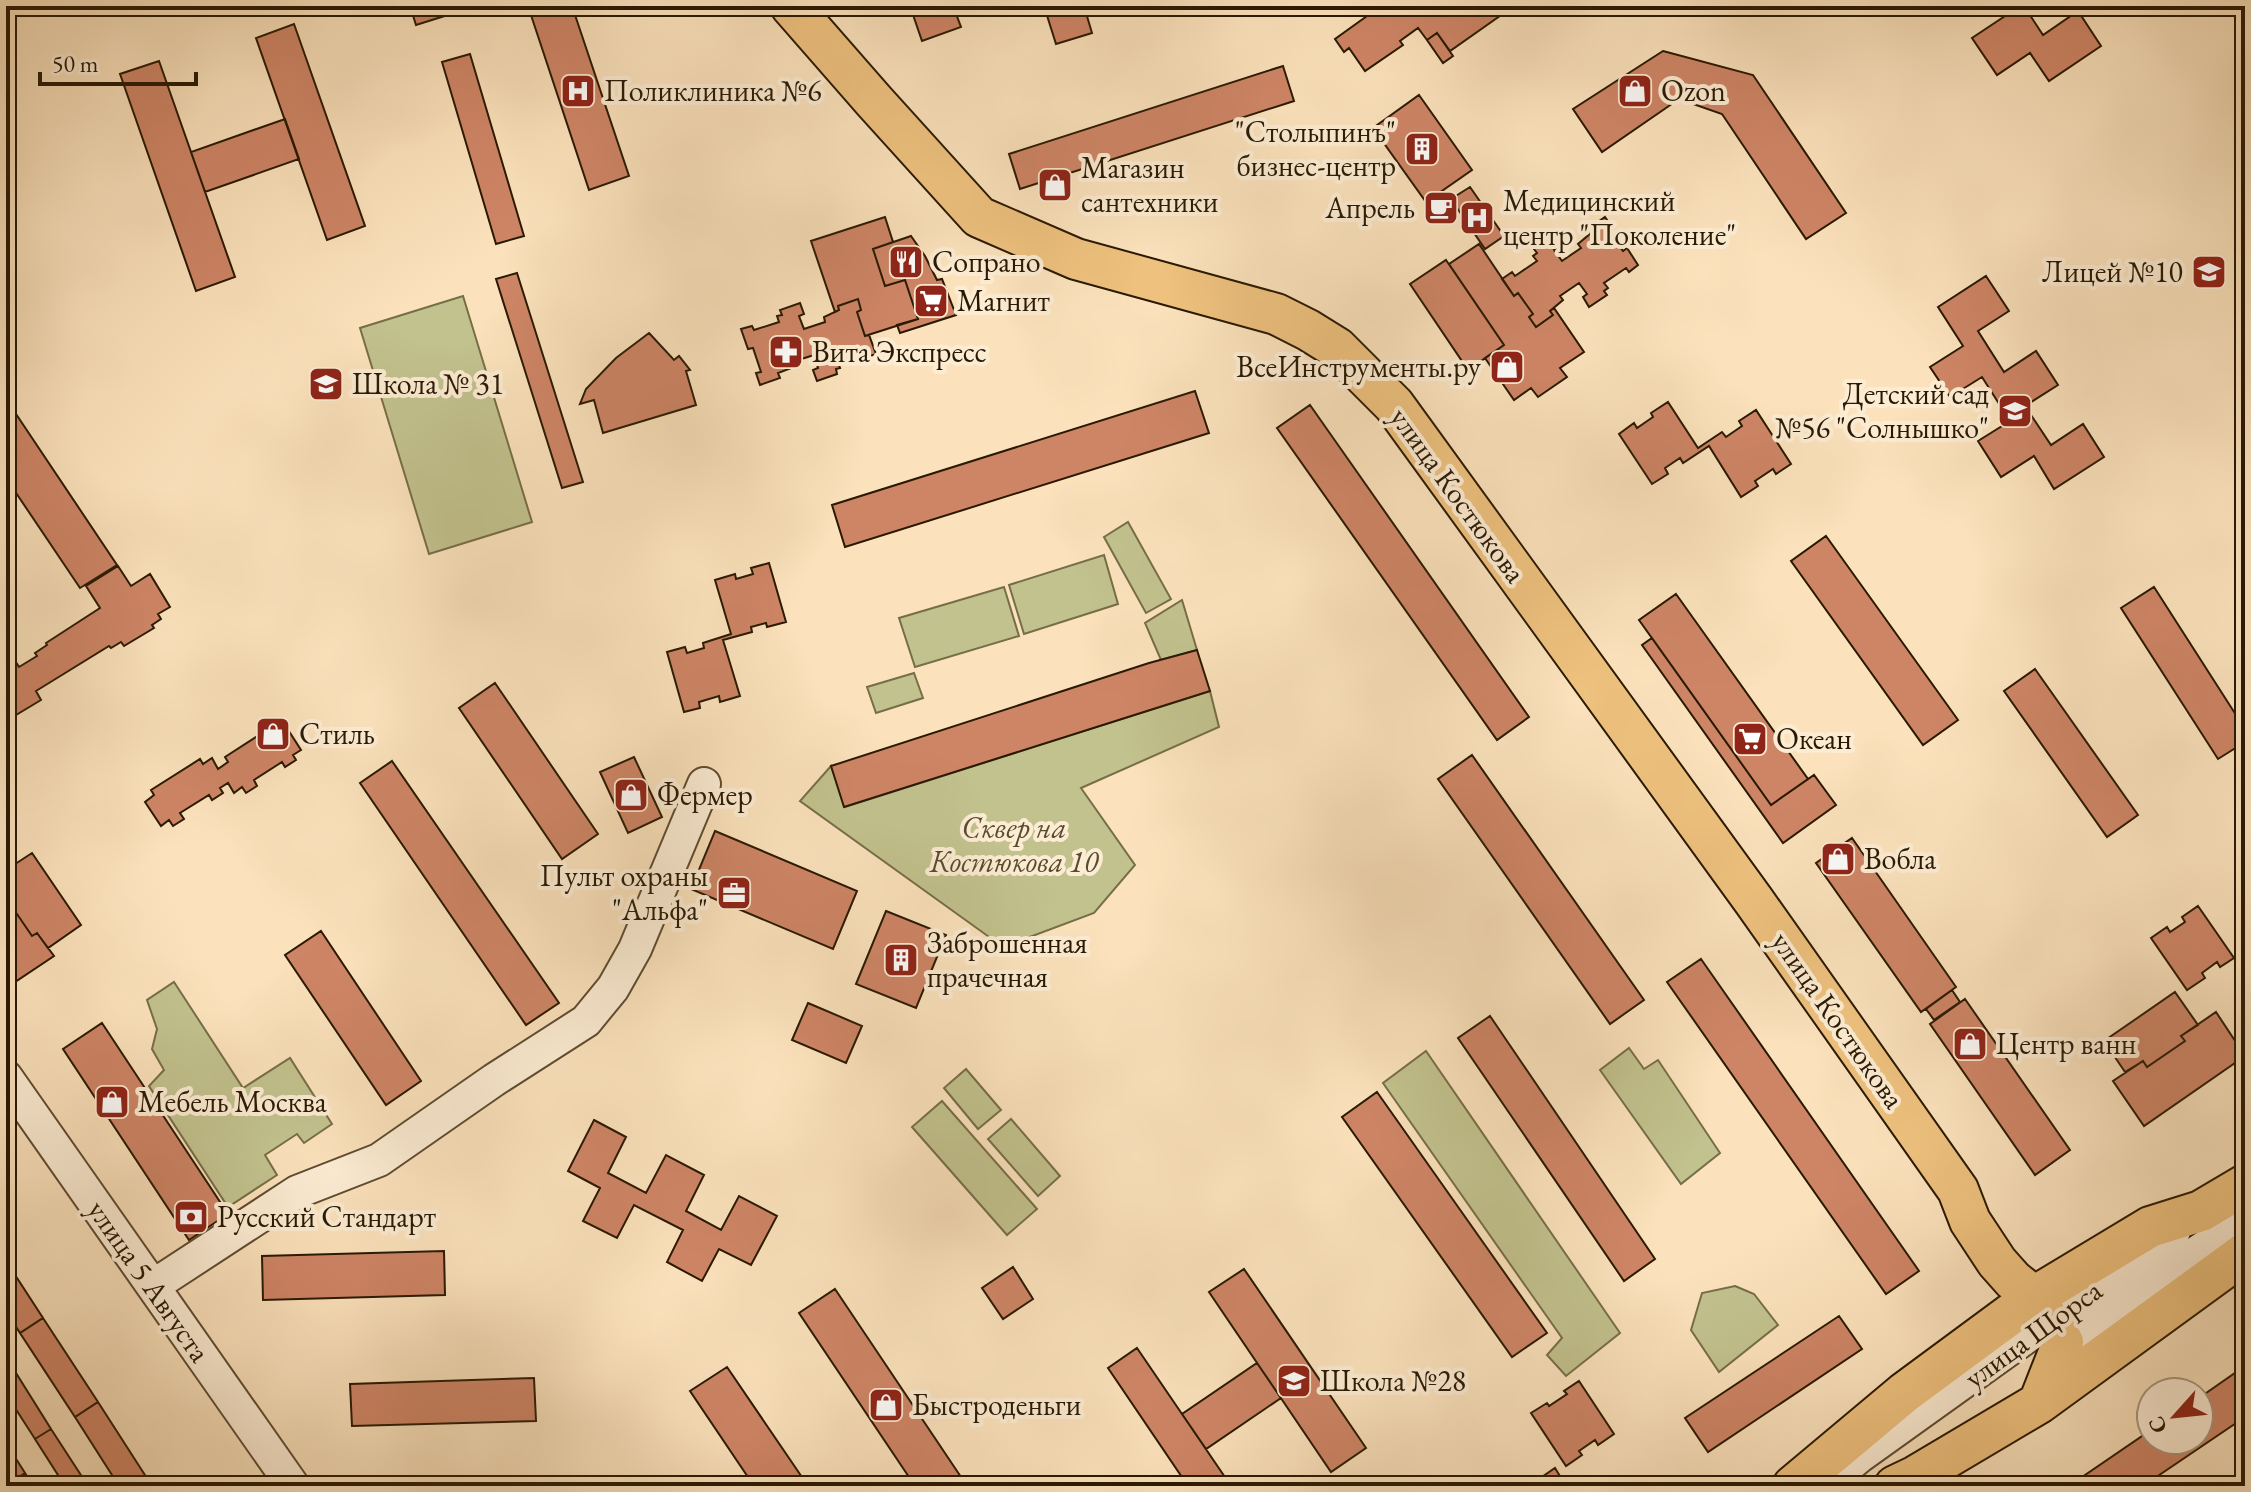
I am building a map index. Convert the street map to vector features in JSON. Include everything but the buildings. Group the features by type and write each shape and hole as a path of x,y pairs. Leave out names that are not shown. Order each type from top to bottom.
{"main road":[{"name":"улица Костюкова","path":"791,6 979,217 1076,259 1276,314 1337,348 1394,405 1754,901 1958,1190 1970,1221 1997,1262 2049,1320"},
{"path":"1793,1486 1904,1393 2049,1320 2150,1227 2201,1211 2245,1185"},
{"path":"2039,1403 2245,1253"},
{"name":"улица Щорса","path":"1895,1486 2039,1403 2049,1320"}],"street":[{"path":"153,1286 297,1192 379,1160 586,1021 613,988 635,949 704,784"},
{"name":"улица 5 Августа","path":"6,1077 293,1486"},
{"name":"улица Щорса","path":"1824,1486 1860,1456 2049,1320 2245,1220"}],"green space":[{"path":"463,296 532,522 429,554 360,328"},
{"path":"1128,522 1171,599 1146,613 1104,537"},
{"path":"1104,555 1118,604 1024,634 1009,585"},
{"path":"1004,587 1019,636 915,667 899,618"},
{"path":"1182,600 1197,650 1161,660 1145,623"},
{"path":"914,673 923,698 876,713 867,687"},
{"name":"Сквер на Костюкова 10","path":"1210,691 1219,727 1081,788 1135,865 1094,913 1003,947 800,801 831,766 845,807"},
{"path":"174,982 243,1088 290,1058 332,1124 304,1143 297,1134 265,1155 277,1175 228,1207 149,1086 164,1070 152,1049 157,1029 147,1000"},
{"path":"1629,1048 1644,1069 1658,1060 1720,1153 1681,1184 1600,1070"},
{"path":"1426,1051 1620,1333 1566,1376 1547,1355 1562,1338 1383,1083"},
{"path":"966,1069 1001,1110 978,1129 944,1088"},
{"path":"942,1101 1037,1209 1007,1235 912,1127"},
{"path":"1011,1119 1060,1176 1038,1196 988,1139"},
{"path":"1735,1286 1754,1294 1778,1325 1719,1372 1691,1330 1702,1293"}],"place":[{"name":"Поликлиника №6","path":"578,91"},
{"name":"Ozon","path":"1635,91"},
{"name":"\"Столыпинъ\" бизнес-центр","path":"1422,149"},
{"name":"Магазин сантехники","path":"1055,185"},
{"name":"Апрель","path":"1441,208"},
{"name":"Медицинский центр \"Поколение\"","path":"1477,218"},
{"name":"Сопрано","path":"906,262"},
{"name":"Лицей №10","path":"2209,272"},
{"name":"Магнит","path":"931,301"},
{"name":"Вита Экспресс","path":"786,352"},
{"name":"ВсеИнструменты.ру","path":"1507,367"},
{"name":"Школа № 31","path":"326,384"},
{"name":"Детский сад №56 \"Солнышко\"","path":"2015,411"},
{"name":"Стиль","path":"273,734"},
{"name":"Океан","path":"1750,739"},
{"name":"Фермер","path":"631,795"},
{"name":"Вобла","path":"1838,859"},
{"name":"Пульт охраны \"Альфа\"","path":"734,893"},
{"name":"Заброшенная прачечная","path":"901,960"},
{"name":"Центр ванн","path":"1970,1044"},
{"name":"Мебель Москва","path":"112,1102"},
{"name":"Русский Стандарт","path":"191,1217"},
{"name":"Школа №28","path":"1294,1381"},
{"name":"Быстроденьги","path":"886,1405"}]}
